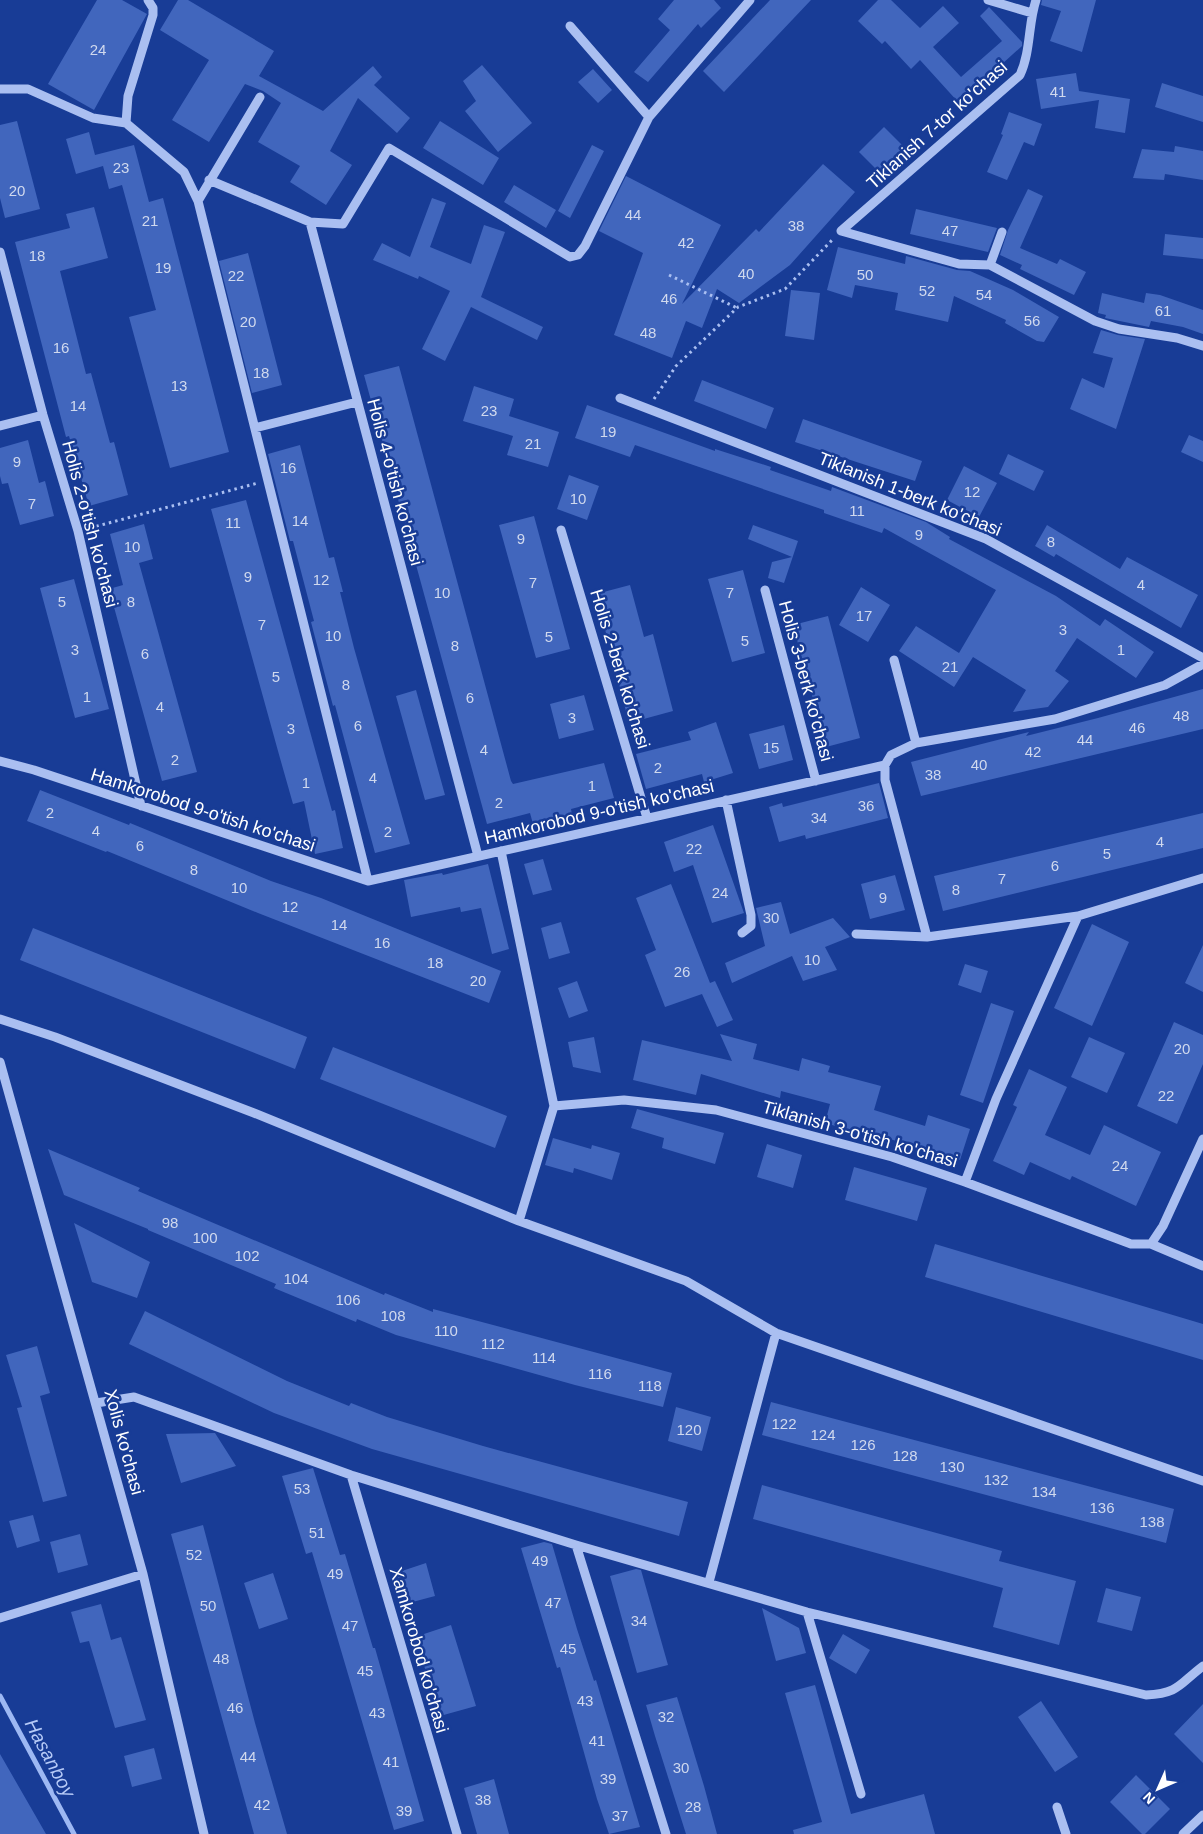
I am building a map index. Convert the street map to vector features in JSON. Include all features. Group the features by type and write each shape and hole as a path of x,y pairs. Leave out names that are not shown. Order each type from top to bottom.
{"street":[{"path":"126,123 128,96 153,15 153,8 148,0"},
{"path":"209,180 310,222 343,224 389,148 570,257 578,255 585,246 649,117 750,0"},
{"path":"988,0 1032,14"},
{"name":"Tiklanish 7-tor ko'chasi","path":"841,231 1020,75 1025,64 1032,14 1036,0"},
{"path":"570,26 649,117"},
{"path":"0,88 28,90 93,118 126,123 184,172 198,201 368,880"},
{"path":"198,201 260,97"},
{"name":"Holis 4-o'tish ko'chasi","path":"310,222 478,856"},
{"path":"841,231 959,264 990,265 1095,321 1119,329 1177,338 1203,346"},
{"path":"990,265 1002,232"},
{"name":"Holis 2-o'tish ko'chasi","path":"0,252 44,416 78,531 141,806"},
{"name":"Tiklanish 1-berk ko'chasi","path":"620,398 986,539 1203,658"},
{"path":"255,428 357,402"},
{"path":"0,426 44,416"},
{"name":"Holis 2-berk ko'chasi","path":"561,530 647,818"},
{"name":"Holis 3-berk ko'chasi","path":"765,590 816,781"},
{"path":"894,660 916,743"},
{"name":"Hamkorobod 9-o'tish ko'chasi","path":"0,762 368,880 885,765 891,756 916,743 1055,719 1165,685 1203,664"},
{"path":"885,765 885,780 928,937"},
{"path":"726,800 752,915 751,926 742,933"},
{"path":"501,851 554,1106 519,1221"},
{"path":"856,934 928,937 1078,916 1203,878"},
{"path":"965,1182 996,1099 1078,916"},
{"path":"0,1019 55,1037 254,1113 519,1221 686,1281 776,1333 1203,1481"},
{"name":"Xolis ko'chasi","path":"0,1062 143,1574 204,1834"},
{"name":"Tiklanish 3-o'tish ko'chasi","path":"554,1106 624,1100 716,1110 892,1157 1131,1244 1151,1244 1203,1266"},
{"path":"1151,1244 1163,1226 1203,1139"},
{"path":"709,1582 776,1333"},
{"path":"96,1403 134,1397 351,1475 576,1545 709,1582 807,1612 1146,1695 1166,1694 1181,1686 1203,1666"},
{"name":"Xamkorobod ko'chasi","path":"351,1475 456,1834"},
{"path":"576,1545 666,1834"},
{"path":"0,1618 143,1574"},
{"path":"807,1612 861,1794"},
{"path":"1057,1808 1066,1834"},
{"path":"1183,1834 1203,1815"}],"path":[{"path":"648,409 676,366 737,308 785,289 841,231"},
{"path":"669,275 737,308"},
{"path":"78,531 268,480"}],"building":[{"path":"97,0 122,0 147,14 94,110 48,84"},
{"path":"178,0 188,0 274,51 259,76 323,111 373,66 382,77 374,85 410,118 397,133 358,98 330,151 352,165 326,205 290,182 300,166 258,142 281,103 263,91 245,84 209,142 172,120 209,60 160,30"},
{"path":"674,0 714,0 721,8 701,28 698,24 648,82 634,72 670,30 658,19"},
{"path":"770,0 811,0 724,92 703,71"},
{"path":"878,0 891,0 920,28 943,6 959,23 933,47 961,77 1002,41 980,16 989,7 1022,42 1022,46 959,103 920,60 911,69 885,41 882,44 858,21"},
{"path":"1042,0 1096,0 1082,52 1050,41 1061,11 1041,5"},
{"path":"482,65 532,123 498,152 465,111 476,101 463,81"},
{"path":"593,69 612,90 598,103 578,82"},
{"path":"1076,73 1079,91 1130,99 1125,133 1095,128 1099,100 1041,109 1036,79"},
{"path":"1162,83 1203,96 1203,122 1155,107"},
{"path":"1009,112 1042,124 1034,146 1024,142 1007,180 987,172 1003,135 1001,134"},
{"path":"17,121 40,209 5,218 0,198 0,125"},
{"path":"440,121 499,158 483,185 423,148"},
{"path":"884,127 904,147 879,172 859,152"},
{"path":"89,132 95,155 134,145 149,202 163,198 229,452 170,468 129,317 156,310 122,185 109,189 103,166 76,174 66,139"},
{"path":"592,145 604,151 570,218 558,211"},
{"path":"1175,146 1203,151 1203,180 1165,174 1164,180 1133,178 1142,149 1174,152"},
{"path":"823,164 855,192 790,265 739,303 717,289 702,328 686,321 672,358 614,335 643,253 599,231 626,176 721,225 682,304 756,229 759,232"},
{"path":"514,185 556,210 546,228 504,202"},
{"path":"1028,189 1043,196 1020,248 1057,264 1060,259 1086,272 1074,295 1020,269 1022,265 1000,255 1008,230"},
{"path":"432,198 446,203 430,247 471,264 484,225 505,232 481,297 543,327 537,340 471,307 445,361 422,349 450,291 419,276 418,279 373,260 382,243 410,257"},
{"path":"94,207 108,258 60,271 86,374 91,373 110,443 114,442 128,495 89,506 69,436 66,437 15,242 70,228 66,214"},
{"path":"916,209 997,228 988,252 910,234"},
{"path":"1165,234 1203,238 1203,259 1163,255"},
{"path":"838,247 905,264 906,256 957,270 970,271 1013,290 1059,317 1044,342 1037,341 1005,323 1006,320 954,296 948,322 895,310 898,293 855,285 852,298 827,290"},
{"path":"248,253 282,385 252,393 219,261"},
{"path":"791,290 820,293 814,340 785,336"},
{"path":"1102,293 1144,303 1146,293 1160,295 1203,310 1203,334 1183,327 1151,321 1149,327 1105,318 1106,315 1098,313"},
{"path":"1101,330 1145,339 1116,429 1070,409 1082,378 1104,388 1113,358 1093,353"},
{"path":"399,366 511,781 513,784 604,763 614,798 571,809 572,815 533,824 530,813 487,824 364,375"},
{"path":"702,380 774,408 766,429 694,401"},
{"path":"474,386 514,399 509,416 559,432 548,467 507,455 513,436 463,421"},
{"path":"587,405 715,451 715,449 771,467 770,470 831,491 832,487 926,522 950,537 949,539 1056,596 1100,626 1105,619 1154,652 1136,678 1077,638 1055,671 1069,681 1048,707 1013,712 1026,690 973,657 954,687 899,651 916,626 959,653 996,590 884,528 882,533 824,513 824,510 635,445 630,457 575,438"},
{"path":"803,419 922,461 915,481 795,442"},
{"path":"1189,435 1203,441 1203,462 1181,452"},
{"path":"28,440 39,483 45,481 54,516 20,525 8,483 2,484 0,476 0,448"},
{"path":"300,445 329,558 334,557 343,592 340,592 354,648 410,844 375,853 335,705 333,706 311,622 314,621 293,541 290,541 268,454"},
{"path":"1008,454 1044,471 1034,491 999,474"},
{"path":"964,466 997,483 979,517 947,500"},
{"path":"569,475 599,486 587,520 557,509"},
{"path":"246,500 332,811 335,810 343,848 315,854 304,801 293,804 278,751 211,509"},
{"path":"534,516 570,649 536,658 499,525"},
{"path":"144,524 153,559 139,563 197,772 162,781 109,589 123,585 110,534"},
{"path":"753,525 798,541 784,583 768,578 772,562 792,557 748,539"},
{"path":"1047,525 1120,569 1127,557 1198,595 1181,628 1056,554 1054,557 1035,546"},
{"path":"743,570 765,653 732,662 708,579"},
{"path":"74,579 109,709 75,718 40,588"},
{"path":"630,585 644,637 653,634 673,711 629,723 596,594"},
{"path":"861,587 890,605 868,642 839,625"},
{"path":"828,616 860,738 826,747 793,625"},
{"path":"1203,689 1203,729 921,796 911,762 1029,732 1026,736 1098,718"},
{"path":"416,690 445,795 425,800 396,696"},
{"path":"584,695 594,730 559,739 550,704"},
{"path":"716,722 733,773 704,782 702,774 646,789 636,754 691,740 688,732"},
{"path":"784,725 793,760 759,769 749,734"},
{"path":"879,783 888,818 806,839 805,835 779,842 769,807 782,803 783,807"},
{"path":"40,790 129,825 130,823 271,881 321,898 501,971 489,1003 27,821"},
{"path":"1203,813 1203,848 943,911 934,876"},
{"path":"713,825 744,913 712,923 693,865 674,872 664,842"},
{"path":"543,859 552,890 533,895 524,864"},
{"path":"488,864 509,949 492,954 481,908 461,912 460,907 411,917 404,880 442,873 443,875"},
{"path":"895,875 905,910 870,919 861,884"},
{"path":"671,884 710,983 715,981 733,1020 717,1027 702,994 665,1007 645,955 656,950 636,898"},
{"path":"781,902 790,934 833,918 850,937 825,947 837,970 803,981 792,956 732,983 725,963 765,946 756,908"},
{"path":"561,922 570,953 549,959 541,928"},
{"path":"1092,924 1129,942 1092,1026 1054,1008"},
{"path":"33,928 307,1037 295,1069 20,960"},
{"path":"1203,945 1203,992 1185,983"},
{"path":"965,964 988,971 981,993 958,985"},
{"path":"577,981 588,1011 569,1018 558,988"},
{"path":"991,1003 1014,1011 983,1103 960,1095"},
{"path":"1174,1022 1203,1035 1203,1064 1177,1124 1137,1106"},
{"path":"720,1034 757,1044 753,1059 799,1071 802,1058 830,1066 828,1072 881,1086 874,1110 925,1126 928,1115 970,1129 960,1160 868,1132 867,1135 825,1123 830,1104 781,1091 780,1098 701,1074 696,1095 633,1080 642,1040 732,1061"},
{"path":"594,1037 601,1073 573,1067 568,1042"},
{"path":"1089,1037 1125,1053 1107,1093 1071,1077"},
{"path":"333,1047 507,1116 495,1148 320,1079"},
{"path":"1029,1069 1067,1087 1045,1135 1090,1155 1104,1125 1161,1152 1136,1206 1072,1176 1070,1180 1030,1162 1024,1175 993,1161 1017,1107 1013,1105"},
{"path":"637,1109 724,1133 715,1164 662,1148 664,1138 631,1128"},
{"path":"553,1138 591,1149 592,1145 620,1153 612,1180 574,1168 573,1173 545,1165"},
{"path":"767,1144 802,1155 793,1188 757,1177"},
{"path":"48,1149 140,1188 138,1191 384,1295 385,1293 433,1312 433,1309 672,1373 663,1407 575,1385 396,1335 357,1319 356,1322 274,1288 276,1284 64,1195"},
{"path":"854,1167 927,1188 917,1221 845,1200"},
{"path":"74,1223 150,1262 137,1298 92,1282"},
{"path":"935,1244 1203,1324 1203,1360 925,1277"},
{"path":"145,1311 287,1381 349,1406 351,1403 387,1417 483,1446 688,1502 679,1536 372,1449 274,1413 129,1344"},
{"path":"37,1346 50,1393 40,1396 67,1496 43,1502 17,1408 22,1407 6,1355"},
{"path":"771,1402 1174,1509 1166,1543 762,1435"},
{"path":"676,1407 711,1417 702,1451 668,1441"},
{"path":"215,1433 236,1466 181,1483 166,1434"},
{"path":"313,1468 340,1555 345,1554 373,1648 375,1648 424,1821 394,1830 312,1552 306,1554 282,1476"},
{"path":"762,1485 1002,1551 999,1561 1076,1581 1059,1645 993,1627 1003,1588 753,1519"},
{"path":"33,1515 40,1541 17,1548 9,1521"},
{"path":"203,1525 255,1723 287,1834 254,1834 171,1534"},
{"path":"80,1534 88,1565 58,1573 50,1542"},
{"path":"544,1542 552,1544 577,1629 594,1681 596,1680 640,1827 609,1834 597,1799 560,1667 557,1668 521,1548"},
{"path":"426,1563 435,1596 405,1604 396,1573"},
{"path":"636,1569 641,1570 668,1665 637,1673 610,1576"},
{"path":"273,1573 288,1619 259,1629 244,1583"},
{"path":"1106,1588 1141,1597 1132,1631 1097,1622"},
{"path":"101,1604 111,1640 121,1637 146,1720 115,1728 89,1641 80,1643 71,1612"},
{"path":"762,1608 799,1628 806,1653 776,1661"},
{"path":"451,1625 476,1706 440,1716 415,1637"},
{"path":"843,1634 870,1650 856,1674 829,1658"},
{"path":"815,1685 851,1814 924,1794 935,1834 794,1834 793,1830 822,1822 785,1693"},
{"path":"677,1697 717,1834 686,1834 655,1736 646,1705"},
{"path":"1041,1701 1078,1757 1055,1772 1018,1717"},
{"path":"1203,1704 1203,1763 1174,1734"},
{"path":"154,1748 162,1779 132,1787 124,1756"},
{"path":"0,1754 46,1834 0,1834"},
{"path":"1136,1775 1170,1809 1145,1834 1142,1834 1110,1802"},
{"path":"494,1779 509,1834 477,1834 464,1788"}],"waterway":[{"name":"Hasanboy","path":"0,1696 74,1834"}]}
